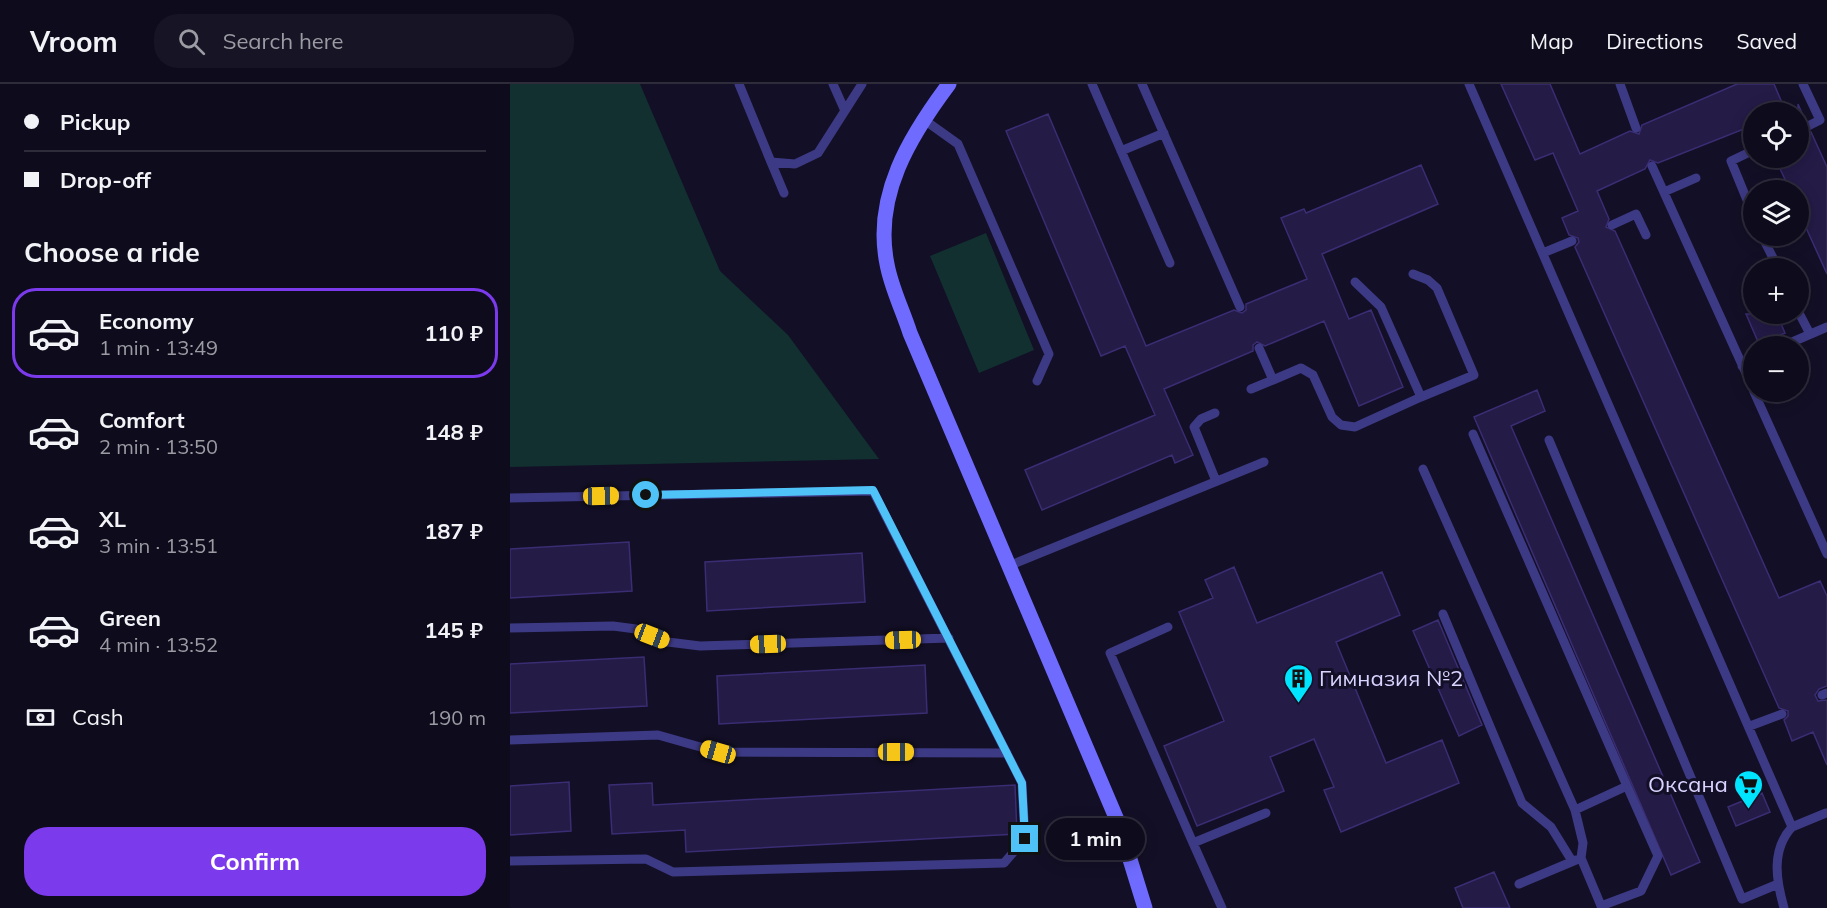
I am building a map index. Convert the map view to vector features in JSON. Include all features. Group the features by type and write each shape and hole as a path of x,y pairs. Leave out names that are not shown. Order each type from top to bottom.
{"street":[{"path":"949,84 908,142 884,210 886,264 910,333 1011,565 1120,827 1145,908"}],"lane":[{"path":"739,84 784,193"},
{"path":"833,84 845,111"},
{"path":"1092,84 1170,263"},
{"path":"1142,84 1240,307"},
{"path":"1469,84 1792,827"},
{"path":"1620,84 1636,128"},
{"path":"1803,84 1820,120 1809,126"},
{"path":"771,162 795,164 818,153 845,111 857,86"},
{"path":"923,119 958,144 1049,354 1037,381"},
{"path":"1121,151 1164,132"},
{"path":"1743,155 1731,161 1743,190"},
{"path":"1652,166 1742,366"},
{"path":"1664,192 1696,178"},
{"path":"1612,225 1636,214 1646,235"},
{"path":"1543,253 1572,241"},
{"path":"1251,389 1301,368 1313,375 1332,417 1341,425 1355,427 1474,375 1437,288 1428,280 1413,274"},
{"path":"1355,282 1381,307 1421,397"},
{"path":"1805,324 1810,334"},
{"path":"1806,336 1827,327"},
{"path":"1259,348 1273,380"},
{"path":"1759,402 1827,554"},
{"path":"1215,413 1201,419 1194,427 1216,481"},
{"path":"1443,614 1522,803 1551,827 1576,860 1601,907 1641,891 1658,856 1473,434"},
{"path":"1549,440 1742,899 1778,884"},
{"path":"1011,565 1264,462"},
{"path":"1423,469 1575,810 1582,843 1576,860 1519,884"},
{"path":"510,498 873,490 1022,783 1025,839 1004,863 673,872 646,858 510,861"},
{"path":"510,628 613,626 636,629 668,642 700,646 949,638"},
{"path":"1168,627 1110,653 1222,908"},
{"path":"1750,726 1782,714"},
{"path":"510,740 658,735 718,752 1007,753"},
{"path":"1575,810 1627,786"},
{"path":"1193,843 1266,813"},
{"path":"1784,908 1775,871 1784,836 1792,827 1826,813"}],"green space":[{"path":"510,84 640,84 720,271 788,335 879,459 510,467"},
{"path":"986,233 1034,350 979,373 930,256"}],"building":[{"path":"1501,84 1550,84 1580,154 1630,131 1639,134 1642,125 1737,84 1774,84 1782,102 1743,102 1743,129 1658,163 1650,160 1645,169 1597,191 1609,219 1606,227 1615,231 1779,598 1820,581 1827,596 1827,686 1819,689 1815,695 1818,701 1827,700 1827,765 1813,732 1792,741 1784,720 1788,716 1788,711 1779,708 1575,247 1579,242 1578,238 1569,235 1562,218 1578,211 1553,153 1535,160"},
{"path":"1048,114 1146,346 1234,310 1242,313 1246,310 1246,304 1307,279 1281,218 1304,209 1306,213 1421,165 1438,204 1322,254 1349,319 1371,310 1403,387 1359,406 1324,321 1265,346 1257,342 1253,345 1253,351 1164,389 1193,455 1175,463 1172,455 1042,510 1025,470 1155,415 1125,346 1101,356 1006,131"},
{"path":"1809,132 1811,132 1827,167 1827,274 1809,234 1809,180 1785,180 1780,168 1809,168"},
{"path":"1750,324 1781,324 1785,333 1778,336 1756,336"},
{"path":"1537,390 1545,411 1511,426 1700,862 1671,875 1474,417"},
{"path":"629,542 632,591 510,598 510,549"},
{"path":"862,553 865,602 707,611 705,562"},
{"name":"Гимназия №2","path":"1234,567 1257,623 1382,572 1400,615 1336,642 1386,763 1442,740 1459,783 1341,832 1324,790 1334,787 1314,739 1270,757 1284,791 1197,826 1164,746 1224,721 1179,612 1213,598 1205,580"},
{"path":"1438,620 1482,725 1459,736 1413,631"},
{"path":"644,657 647,706 510,713 510,664"},
{"path":"925,665 927,713 719,724 717,676"},
{"path":"569,782 571,831 510,835 510,786"},
{"path":"652,783 653,805 1015,785 1017,834 686,852 685,830 612,834 609,785"},
{"name":"Оксана","path":"1762,793 1770,812 1736,826 1728,807"},
{"path":"1494,872 1510,908 1463,908 1455,888"}],"place":[{"name":"Гимназия №2","path":"1298,704"},
{"name":"Оксана","path":"1749,810"}],"route":[{"path":"646,495 873,490 1022,783 1025,839"}]}
